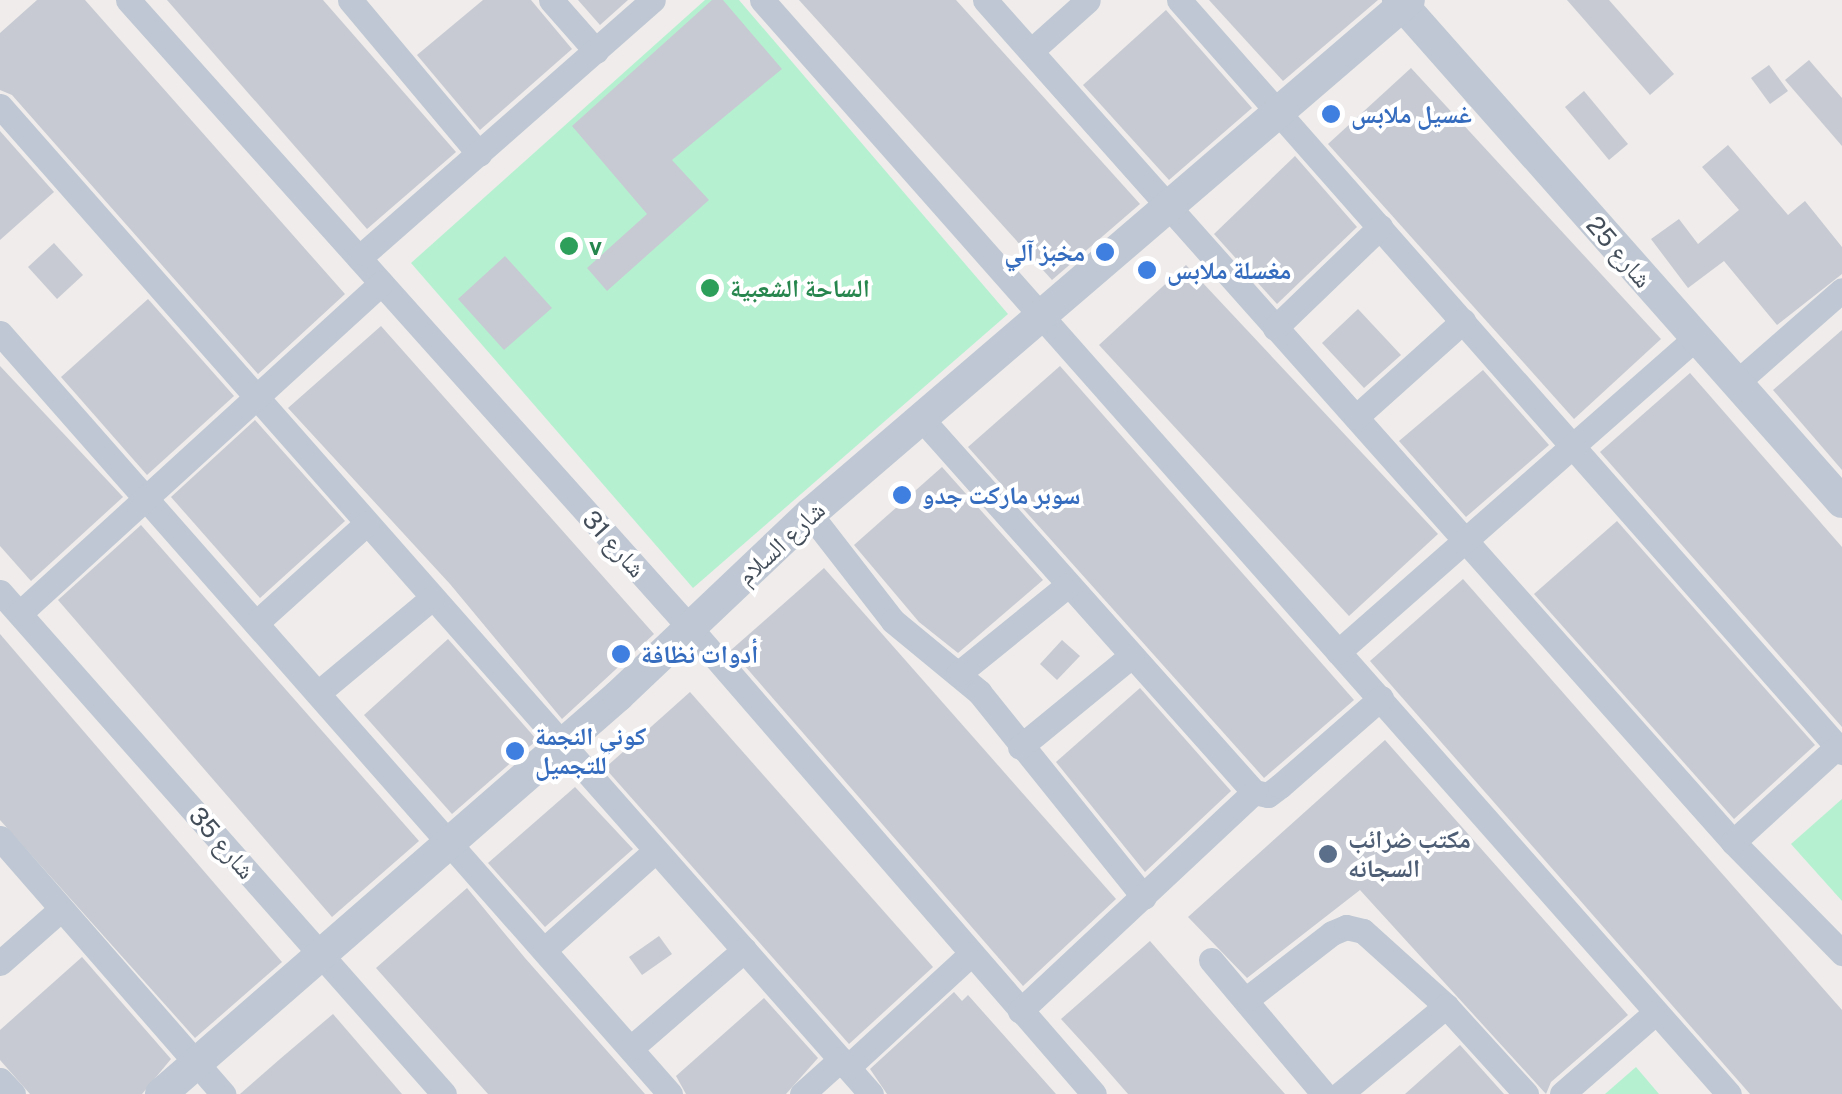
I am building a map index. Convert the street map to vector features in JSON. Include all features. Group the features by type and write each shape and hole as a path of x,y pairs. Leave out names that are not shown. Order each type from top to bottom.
{"street":[{"name":"شارع 31","path":"128,0 690,629 1094,1094"},
{"path":"350,0 479,154"},
{"path":"551,0 596,51"},
{"path":"359,258 653,0"},
{"path":"762,0 1730,1094"},
{"path":"1031,52 1088,0"},
{"path":"1180,0 1840,750 1733,842"},
{"path":"989,1 1464,542 1733,842 1842,953"},
{"name":"شارع السلام","path":"161,1094 561,745 920,417 1043,316 1276,108 1403,2"},
{"name":"شارع 25","path":"1403,2 1694,339 1842,502"},
{"path":"0,106 872,1094"},
{"path":"1275,328 1380,227"},
{"path":"20,613 381,282"},
{"path":"1734,384 1842,290"},
{"path":"1356,417 1463,321"},
{"path":"0,333 670,1094"},
{"path":"1338,652 1694,339"},
{"path":"920,417 1254,792 1268,795 1381,698"},
{"path":"810,514 892,621 922,652 958,674 1144,897"},
{"path":"256,623 367,524"},
{"path":"958,674 1068,584"},
{"name":"شارع 35","path":"0,592 444,1094"},
{"path":"318,693 432,598"},
{"path":"1020,748 1130,656"},
{"path":"1020,1011 1254,792"},
{"path":"0,838 223,1094"},
{"path":"545,948 655,851"},
{"path":"0,963 61,909"},
{"path":"1248,998 1346,926 1363,931 1446,1006 1526,1094"},
{"path":"631,1048 744,950"},
{"path":"802,1094 972,954"},
{"path":"1211,960 1248,998 1324,1094"},
{"path":"1340,1094 1446,1006"},
{"path":"1562,1094 1655,1013"},
{"path":"0,1080 13,1094"}],"green space":[{"name":"الساحة الشعبية","path":"705,0 739,0 1008,314 693,588 411,263"},
{"path":"1842,799 1842,901 1791,844"},
{"path":"1636,1067 1659,1094 1605,1094"}],"building":[{"path":"37,0 85,0 345,294 258,374 12,95 0,90 0,33"},
{"path":"167,0 323,0 456,152 367,229"},
{"path":"483,0 531,0 572,49 480,130 417,55"},
{"path":"578,0 628,0 600,25"},
{"path":"712,0 723,0 782,69 672,160 709,200 607,291 587,268 647,214 572,126"},
{"path":"799,0 956,0 1140,204 1052,280"},
{"path":"1209,0 1378,0 1283,81"},
{"path":"1567,0 1609,0 1674,74 1650,95"},
{"path":"1166,10 1252,108 1169,180 1083,85"},
{"path":"1809,60 1842,98 1842,146 1785,80"},
{"path":"1769,65 1788,91 1770,104 1751,78"},
{"path":"1411,68 1661,339 1574,419 1328,144"},
{"path":"1584,91 1628,144 1609,160 1565,107"},
{"path":"0,131 54,192 0,240"},
{"path":"1728,145 1788,215 1805,201 1842,247 1842,274 1777,325 1724,261 1688,288 1651,239 1679,219 1698,244 1739,210 1702,167"},
{"path":"1295,156 1357,227 1277,304 1214,234"},
{"path":"54,243 83,275 57,299 28,267"},
{"path":"505,256 552,308 504,350 458,299"},
{"path":"1186,265 1438,534 1349,616 1099,345"},
{"path":"148,299 234,396 147,475 61,377"},
{"path":"1358,309 1401,355 1364,388 1322,343"},
{"path":"381,326 654,634 562,719 450,584 288,408"},
{"path":"1842,330 1842,470 1773,390"},
{"path":"0,366 123,497 31,581 0,546"},
{"path":"1060,366 1354,700 1264,778 968,447"},
{"path":"1483,370 1549,445 1466,517 1399,441"},
{"path":"1690,373 1842,547 1842,727 1600,452"},
{"path":"255,420 345,521 260,598 171,497"},
{"path":"942,467 1043,580 958,653 919,622 854,545"},
{"path":"1617,521 1815,745 1734,819 1534,594"},
{"path":"141,525 419,841 332,917 58,600"},
{"path":"824,568 1116,899 1023,986 731,650"},
{"path":"1463,579 1842,1010 1842,1094 1750,1094 1370,661"},
{"path":"0,634 282,962 195,1038 0,820"},
{"path":"448,639 537,740 452,814 364,715"},
{"path":"1062,640 1080,656 1057,680 1040,664"},
{"path":"1140,688 1231,791 1145,872 1056,762"},
{"path":"690,692 933,967 849,1044 605,768"},
{"path":"1385,740 1628,1015 1551,1082 1546,1094 1360,890 1247,978 1188,917"},
{"path":"575,787 633,849 545,927 488,863"},
{"path":"467,888 645,1094 488,1094 376,968"},
{"path":"659,936 672,954 642,975 629,957"},
{"path":"1150,941 1285,1094 1128,1094 1061,1019"},
{"path":"82,957 171,1059 142,1094 30,1094 0,1060 0,1030"},
{"path":"954,992 962,1001 968,995 1056,1094 887,1094 870,1069"},
{"path":"764,998 818,1058 786,1094 686,1094 676,1076"},
{"path":"333,1014 402,1094 240,1094 280,1059"},
{"path":"1460,1045 1504,1094 1405,1094"}],"place":[{"name":"غسيل ملابس","path":"1331,114"},
{"name":"v","path":"569,246"},
{"name":"مخبز آلي","path":"1105,252"},
{"name":"مغسلة ملابس","path":"1147,270"},
{"name":"الساحة الشعبية","path":"710,288"},
{"name":"سوبر ماركت جدو","path":"902,495"},
{"name":"أدوات نظافة","path":"621,654"},
{"name":"كوني النجمة للتجميل","path":"515,751"},
{"name":"مكتب ضرائب السجانه","path":"1328,854"}]}
